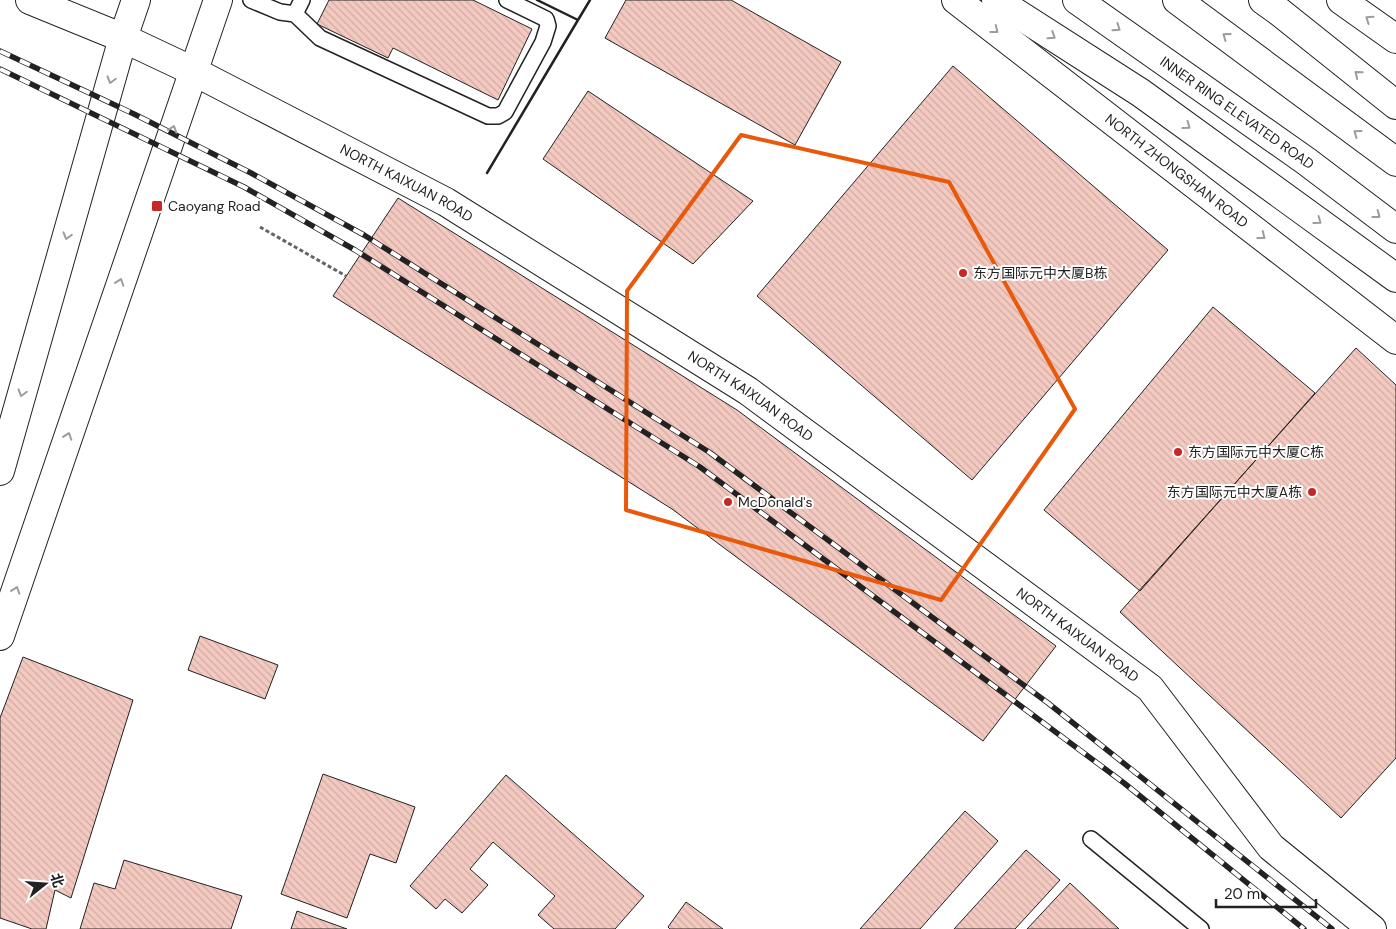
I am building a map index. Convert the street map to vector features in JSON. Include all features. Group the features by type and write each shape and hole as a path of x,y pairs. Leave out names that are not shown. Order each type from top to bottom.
{"main road":[{"name":"NORTH KAIXUAN ROAD","path":"30,0 123,38 193,71 446,202 748,391 1150,688 1271,847 1372,929"},
{"path":"0,471 123,38 136,0"},
{"path":"0,636 218,0"},
{"name":"NORTH ZHONGSHAN ROAD","path":"956,0 1396,340"},
{"path":"996,0 1141,93 1396,278"},
{"name":"INNER RING ELEVATED ROAD","path":"1077,0 1306,161 1396,229"},
{"path":"1176,0 1396,162"},
{"path":"1263,0 1396,105"},
{"path":"1341,0 1396,39"}],"lane":[{"path":"251,0 280,12 299,7 320,38 488,116 498,116 505,112 543,42 548,26 546,19 507,0"},
{"path":"1092,840 1201,929"}],"path":[{"path":"260,228 346,276"}],"highlighted area":[{"path":"741,135 949,182 1075,409 941,600 626,510 627,291"}],"building":[{"path":"329,0 473,0 532,29 498,100 393,48 388,58 317,24"},
{"path":"626,0 731,0 841,62 795,145 605,38"},
{"name":"东方国际元中大厦B栋","path":"953,66 1168,250 972,480 757,296"},
{"path":"588,91 753,201 693,264 543,159"},
{"path":"398,198 737,410 1056,646 983,741 672,509 333,296"},
{"name":"东方国际元中大厦C栋","path":"1213,307 1315,393 1140,591 1044,510"},
{"name":"东方国际元中大厦A栋","path":"1356,348 1396,385 1396,758 1341,818 1120,612"},
{"path":"200,636 278,665 265,699 188,670"},
{"path":"23,657 133,700 71,898 55,890 46,929 32,929 0,918 0,718"},
{"path":"323,774 415,807 396,863 370,854 347,918 281,894"},
{"path":"506,775 644,896 615,929 554,929 538,915 555,896 493,842 470,869 488,885 462,913 445,899 436,909 410,886"},
{"path":"965,811 998,841 920,929 860,929"},
{"path":"1026,850 1060,880 1015,929 954,929"},
{"path":"124,860 242,896 231,929 80,929 94,883 115,889"},
{"path":"1070,883 1119,929 1027,929"},
{"path":"686,902 723,929 670,929 668,927"},
{"path":"297,911 347,929 291,929"}],"railway":[{"path":"0,51 134,114 251,173 364,235 709,452 1048,703 1332,929"},
{"path":"0,69 244,187 355,250 700,467 1124,783 1304,929"}],"wall":[{"path":"487,173 578,20 537,0"},
{"path":"578,20 590,0"}],"place":[{"name":"Caoyang Road","path":"157,206"},
{"name":"东方国际元中大厦B栋","path":"963,273"},
{"name":"东方国际元中大厦C栋","path":"1178,452"},
{"name":"东方国际元中大厦A栋","path":"1312,492"},
{"name":"McDonald's","path":"728,502"}]}
